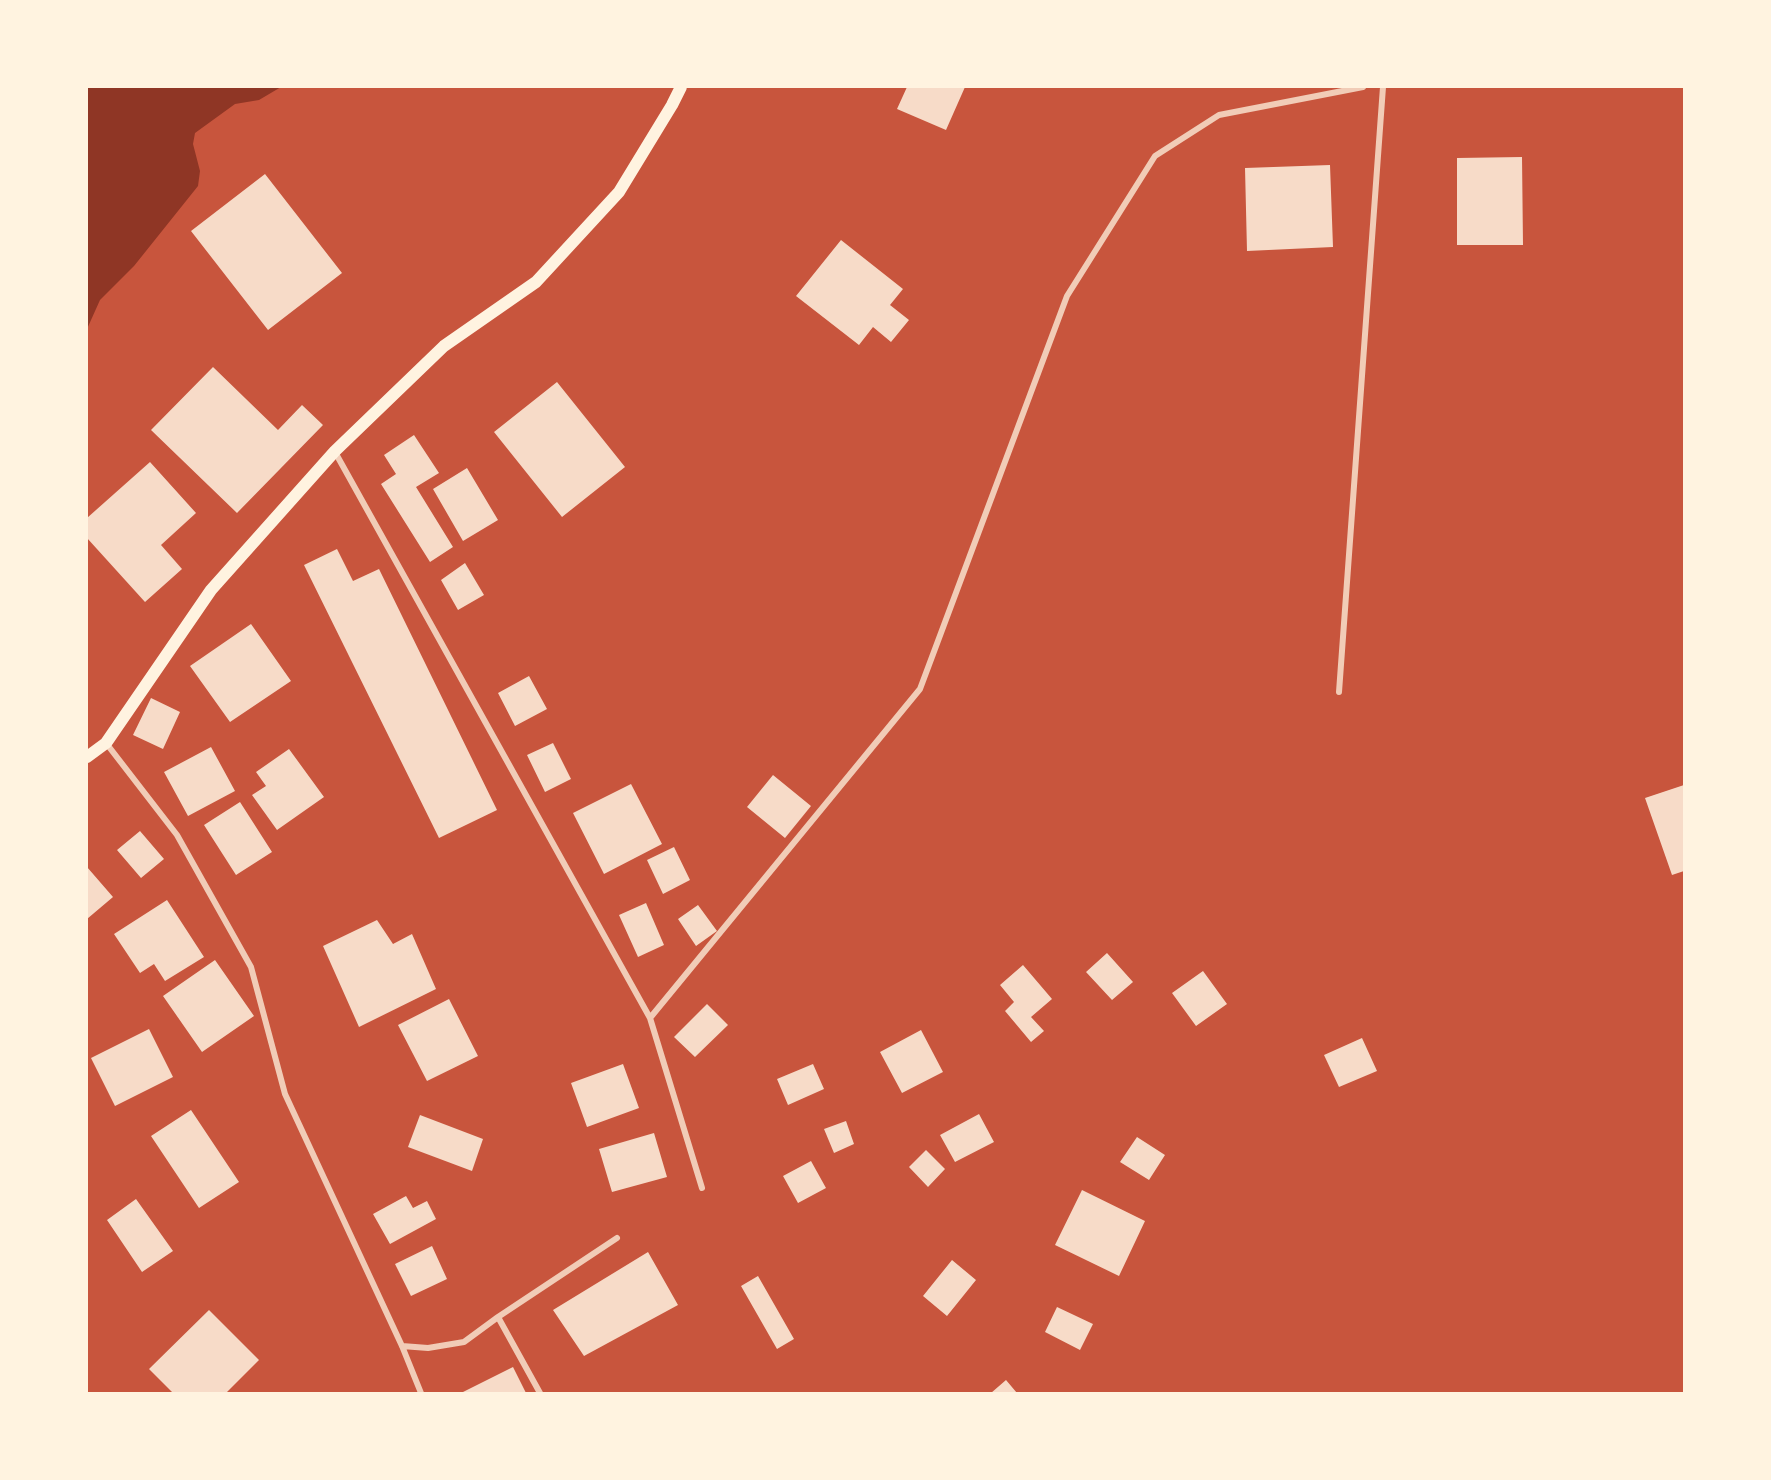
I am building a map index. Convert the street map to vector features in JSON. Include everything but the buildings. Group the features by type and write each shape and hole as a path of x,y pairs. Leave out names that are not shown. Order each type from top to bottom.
{"main road":[{"path":"87,757 106,743 211,590 335,451 444,346 536,282 619,192 681,87"}],"street":[{"path":"650,1018 920,689 1067,296 1155,156 1219,115 1363,87"},
{"path":"1339,692 1383,87"},
{"path":"335,451 650,1018 702,1188"},
{"path":"106,743 177,835 251,967 285,1094 402,1346 421,1393"},
{"path":"402,1346 428,1348 464,1342 617,1238"},
{"path":"498,1317 540,1393"}],"shaded area":[{"path":"87,87 281,87 259,100 235,104 195,133 193,144 200,171 198,186 134,266 100,300 87,329"}]}
